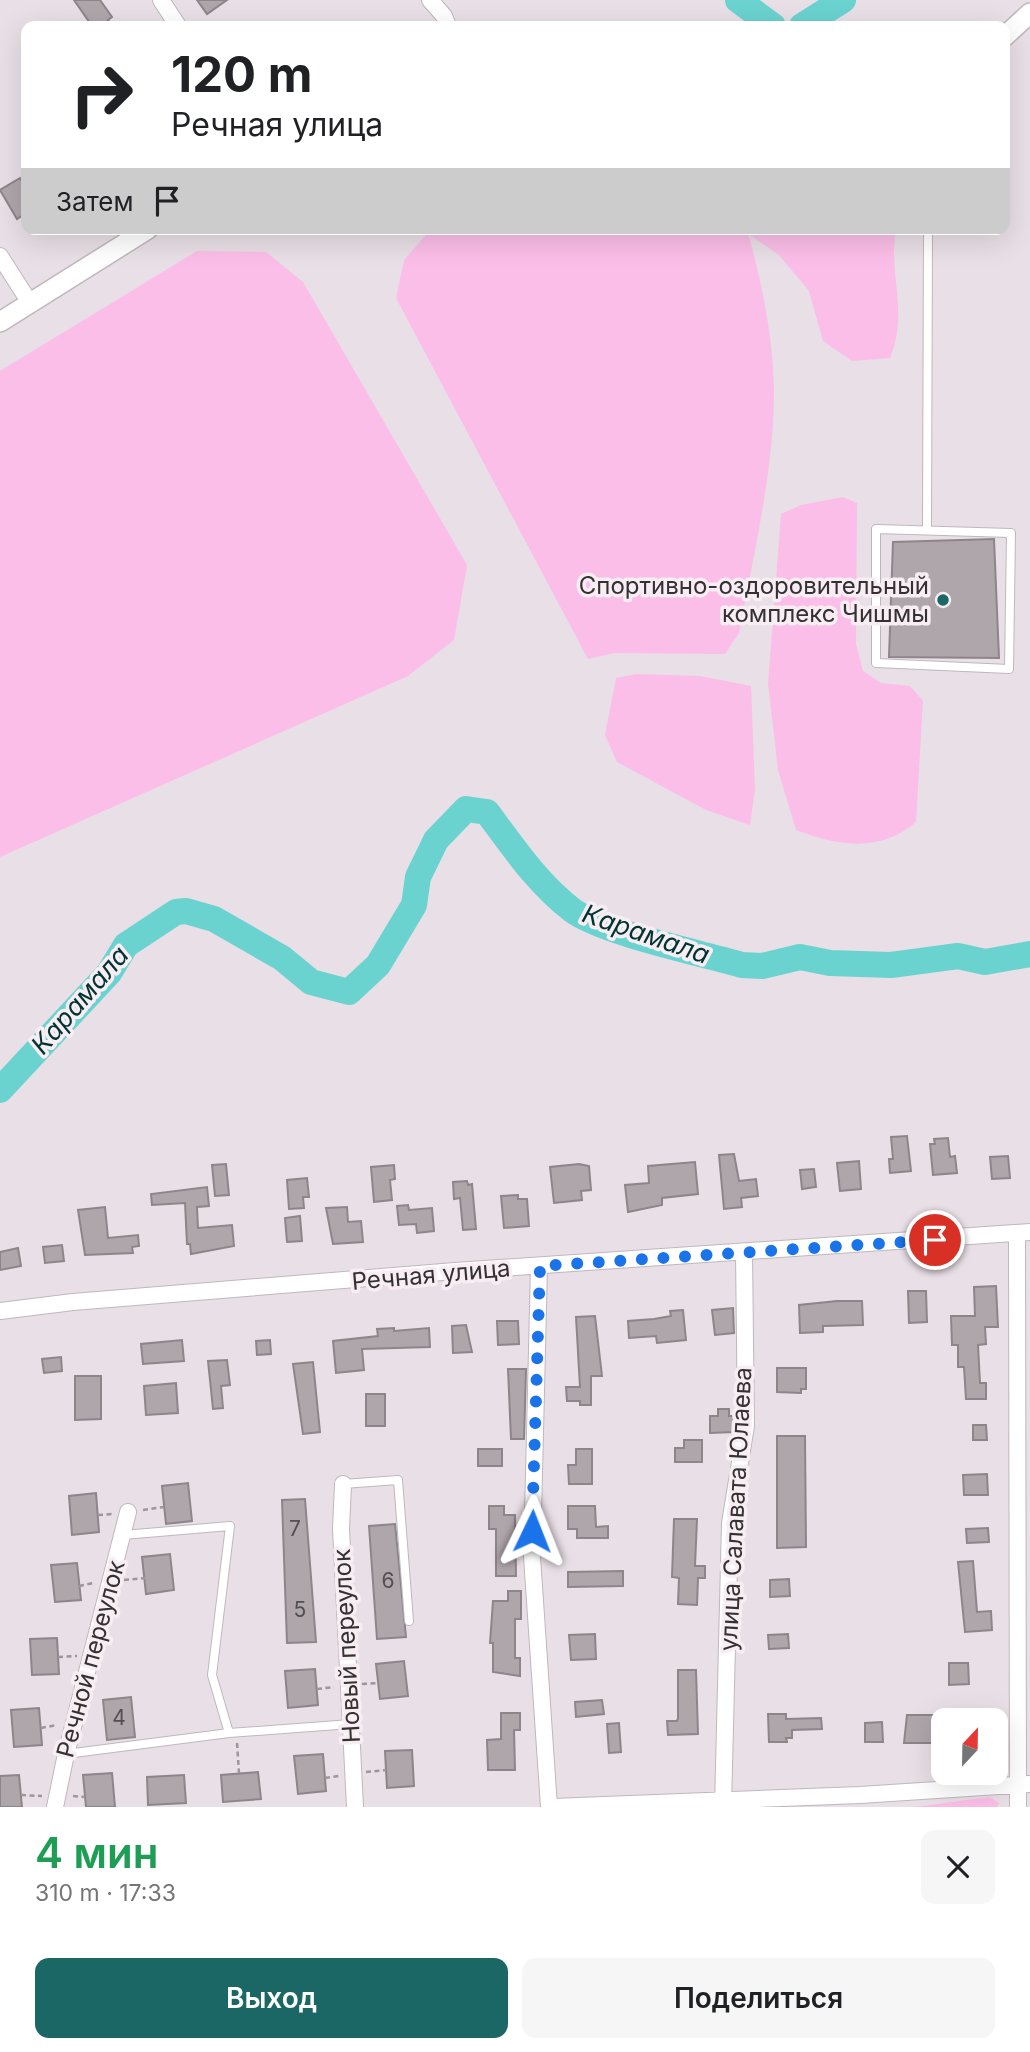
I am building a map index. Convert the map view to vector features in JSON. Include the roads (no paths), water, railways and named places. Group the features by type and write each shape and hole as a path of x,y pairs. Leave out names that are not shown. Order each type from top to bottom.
{"street":[{"path":"161,0 175,21"},
{"path":"430,0 446,21"},
{"path":"1010,31 1030,13"},
{"path":"0,322 138,235"},
{"path":"0,256 30,303"},
{"path":"1018,1807 1025,1784 1024,1233"},
{"name":"Речная улица","path":"0,1311 74,1302 540,1266 1024,1233"},
{"name":"улица Салавата Юлаева","path":"723,1802 730,1523 746,1426 744,1254"},
{"path":"540,1266 532,1557 551,1807 723,1802 1025,1784"},
{"name":"Новый переулок","path":"343,1484 341,1529 355,1807"},
{"name":"Речной переулок","path":"55,1807 128,1512"}],"lane":[{"path":"927,529 928,235"},
{"path":"876,529 927,529 1011,533 1009,669 876,663 876,529"},
{"path":"343,1484 398,1480 409,1621"},
{"path":"123,1535 230,1526 212,1675 233,1733"},
{"path":"66,1754 233,1733 351,1724"}],"waterway":[{"path":"738,0 766,21"},
{"path":"810,21 843,0"},
{"name":"Карамала","path":"0,1090 109,973 126,945 176,912 186,911 214,919 282,958 311,982 349,992 378,965 414,905 418,877 436,840 466,809 487,812 526,864 572,910 606,927 742,965 762,966 800,957 830,963 891,965 958,956 985,962 1030,954"}],"place":[{"name":"Спортивно-оздоровительный комплекс Чишмы","path":"943,600"}]}
